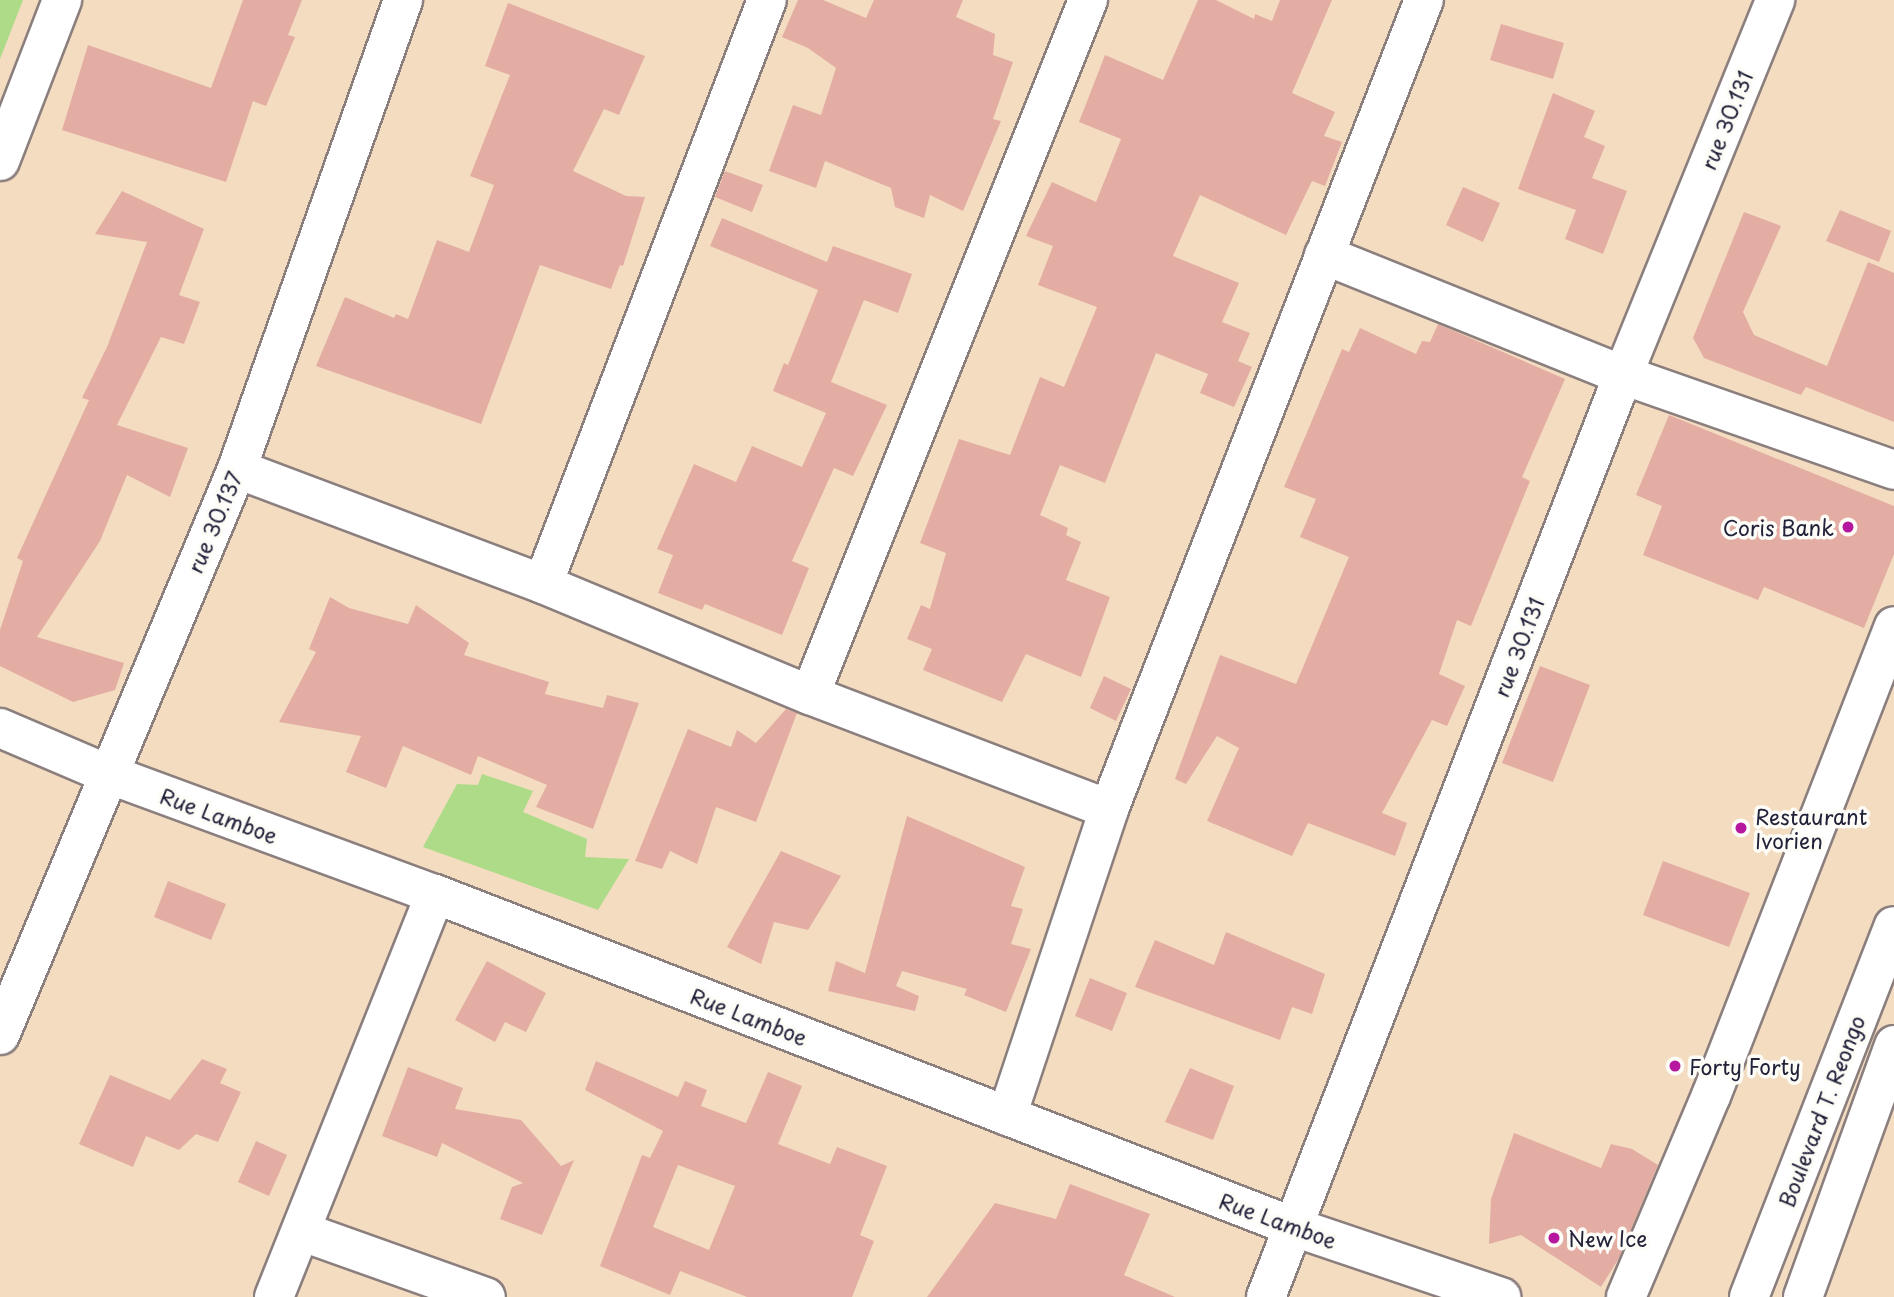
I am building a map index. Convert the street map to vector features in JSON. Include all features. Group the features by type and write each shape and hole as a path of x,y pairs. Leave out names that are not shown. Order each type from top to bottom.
{"street":[{"path":"0,161 62,0"},
{"name":"rue 30.137","path":"0,1035 237,469 403,0"},
{"path":"543,584 767,0"},
{"path":"810,695 1088,0"},
{"path":"1007,1116 1109,808 1424,0"},
{"name":"rue 30.131","path":"1266,1297 1623,375 1775,0"},
{"path":"1324,255 1623,375 1894,470"},
{"path":"237,469 543,584 810,695 1109,808"},
{"path":"1626,1297 1711,1097 1894,626"},
{"name":"Rue Lamboe","path":"0,728 108,774 435,894 1294,1227 1501,1297"},
{"path":"274,1297 303,1232 435,894"},
{"name":"Boulevard T. Reongo","path":"1749,1297 1894,926"},
{"path":"1803,1297 1894,1045"},
{"path":"303,1232 486,1297"}],"green space":[{"path":"0,0 23,0 0,59"},
{"path":"482,774 533,791 523,812 587,839 585,857 629,859 598,910 423,847 457,784 478,785"}],"building":[{"path":"243,0 302,0 288,35 295,37 266,106 253,101 226,182 62,130 88,45 211,88"},
{"path":"798,0 823,0 866,18 874,0 963,0 956,17 995,34 993,55 1013,62 993,119 1001,121 963,211 930,195 924,218 895,207 891,188 825,161 816,188 769,171 793,105 821,115 836,68 808,48 782,37"},
{"path":"1198,0 1216,0 1254,19 1255,14 1272,21 1280,0 1332,0 1292,93 1335,112 1324,136 1342,142 1325,186 1312,181 1286,235 1200,195 1173,256 1239,283 1222,322 1250,333 1238,361 1252,367 1234,407 1200,393 1208,374 1156,353 1105,483 1060,465 1040,515 1068,528 1066,535 1081,542 1066,580 1110,597 1081,677 1026,654 1002,702 923,670 932,649 907,639 921,605 930,609 946,553 920,543 959,439 1010,455 1040,377 1064,387 1097,307 1038,285 1053,246 1026,236 1052,182 1096,202 1121,139 1079,122 1105,55 1163,80"},
{"path":"508,3 645,56 619,115 604,109 573,171 626,196 645,197 623,266 620,265 611,289 540,265 481,424 316,366 345,297 394,318 396,314 408,319 437,240 469,252 494,185 470,176 510,75 485,66"},
{"path":"1501,24 1564,43 1553,79 1490,60"},
{"path":"1553,93 1595,111 1584,137 1605,146 1592,178 1627,191 1603,254 1565,239 1576,210 1518,189"},
{"path":"725,171 763,185 752,212 715,197"},
{"path":"1463,187 1500,203 1483,242 1446,225"},
{"path":"122,191 204,229 179,295 200,302 184,344 161,337 117,425 188,448 170,497 127,475 100,541 37,637 124,663 115,690 73,702 0,666 0,630 23,561 17,558 89,400 82,398 107,347 147,242 95,234"},
{"path":"1840,210 1891,231 1879,262 1826,241"},
{"path":"1744,212 1781,226 1743,312 1754,335 1827,366 1868,262 1894,273 1894,422 1806,387 1801,395 1704,358 1693,338"},
{"path":"722,218 827,262 833,246 912,274 898,313 864,300 831,382 887,405 853,476 834,468 792,561 809,568 782,635 705,604 702,610 658,593 673,555 657,549 694,464 736,482 752,446 802,467 826,413 773,391 784,363 788,365 818,290 710,246"},
{"path":"1438,324 1565,379 1522,477 1530,481 1471,626 1457,620 1439,674 1465,686 1447,726 1432,720 1382,813 1407,823 1395,856 1308,823 1292,856 1207,821 1239,748 1217,736 1186,784 1175,779 1220,655 1296,684 1349,557 1300,537 1316,499 1284,487 1342,349 1349,352 1360,328 1416,354 1422,341 1430,342"},
{"path":"1669,415 1894,506 1894,554 1864,628 1764,587 1758,600 1643,555 1662,506 1636,495"},
{"path":"330,597 349,608 408,624 416,605 469,643 464,655 549,682 545,694 603,708 607,695 639,703 593,829 536,807 547,785 478,756 471,775 403,746 386,788 346,772 361,736 279,722 316,652 309,649"},
{"path":"1540,666 1590,685 1553,782 1502,763"},
{"path":"1104,676 1131,689 1116,721 1090,708"},
{"path":"786,709 797,713 756,822 716,807 697,864 670,851 662,869 635,861 688,729 731,747 737,730 756,743"},
{"path":"907,816 1025,867 1011,906 1023,909 1011,944 1031,949 1006,1012 964,995 967,989 902,971 896,986 919,996 915,1011 828,991 836,961 865,973"},
{"path":"781,851 841,876 808,930 774,922 761,964 727,947"},
{"path":"1663,861 1750,893 1729,947 1643,915"},
{"path":"168,881 226,904 211,940 154,917"},
{"path":"1226,932 1325,974 1312,1014 1292,1007 1280,1040 1135,987 1155,940 1214,965"},
{"path":"487,961 546,993 526,1032 505,1022 495,1042 455,1020"},
{"path":"1090,978 1127,993 1112,1031 1075,1016"},
{"path":"202,1059 227,1069 220,1083 241,1092 218,1142 196,1134 179,1150 146,1136 133,1167 79,1144 110,1075 170,1100"},
{"path":"596,1061 678,1097 685,1081 707,1090 701,1106 746,1123 768,1072 802,1086 778,1144 830,1164 837,1147 887,1166 860,1235 874,1241 852,1297 747,1297 680,1271 670,1295 600,1266 642,1155 650,1158 663,1131 585,1090","holes":["678,1165 735,1186 709,1250 653,1227"]},
{"path":"408,1067 463,1088 455,1109 521,1120 561,1166 574,1160 542,1235 500,1219 512,1187 523,1183 442,1143 437,1157 382,1136"},
{"path":"1190,1068 1234,1086 1213,1140 1165,1122"},
{"path":"1514,1133 1601,1168 1611,1144 1632,1149 1658,1165 1619,1258 1601,1287 1521,1235 1489,1244 1491,1199"},
{"path":"256,1141 287,1155 269,1196 238,1182"},
{"path":"1070,1184 1150,1214 1124,1275 1175,1297 927,1297 995,1203 1056,1219"}],"place":[{"name":"Coris Bank","path":"1848,527"},
{"name":"Restaurant Ivorien","path":"1741,828"},
{"name":"Forty Forty","path":"1675,1066"},
{"name":"New Ice","path":"1554,1238"}]}
